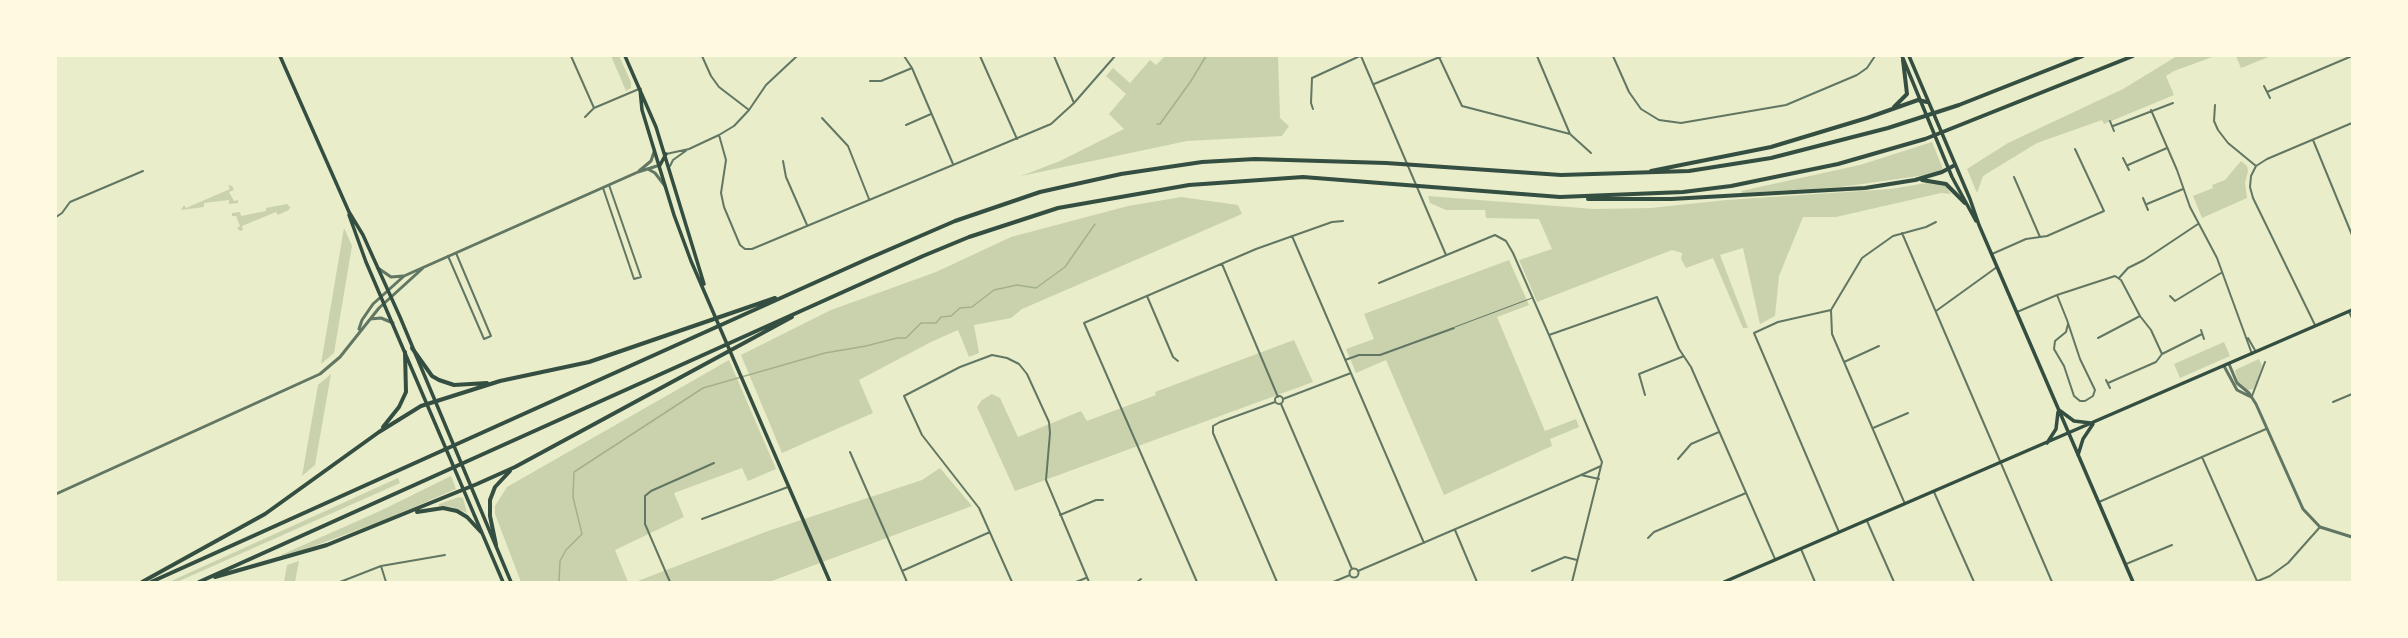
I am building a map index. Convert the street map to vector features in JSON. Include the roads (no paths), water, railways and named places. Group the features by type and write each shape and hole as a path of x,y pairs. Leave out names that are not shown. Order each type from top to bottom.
{"highway":[{"path":"151,582 430,455 955,221 1040,192 1120,174 1202,162 1292,158 1505,172 1633,174 1704,168 1771,158 1844,141 1959,105 2083,56"},
{"path":"1560,197 1683,192 1731,186 1838,164 1925,139 2133,56"},
{"path":"1891,110 1907,94 1902,58"},
{"path":"1633,174 1771,146 1919,102 1927,102"},
{"path":"201,581 817,303 956,242 1021,219 1115,197 1189,185 1303,178 1560,197 1628,200 1820,192 1915,180 1948,170 1955,165"},
{"path":"1915,180 1946,184 1965,203"},
{"path":"142,582 265,514 379,432 426,404 500,381 589,362 803,288"},
{"path":"201,581 306,553 406,514 515,467 817,303"},
{"path":"412,348 432,376 445,383 468,385 500,381"},
{"path":"379,432 399,407 404,396 407,380 405,352"},
{"path":"496,545 490,516 490,500 500,482 515,467"},
{"path":"406,514 430,509 450,509 467,517 482,532"}],"main road":[{"path":"280,56 349,212 381,296 503,582"},
{"path":"625,56 651,112 666,154 706,292"},
{"path":"1909,56 2016,312 2134,582"},
{"path":"1902,58 1948,170 1965,203 1979,225"},
{"path":"640,89 642,110 689,255 830,582"},
{"path":"660,165 666,154"},
{"path":"349,212 363,235 472,486 511,582"},
{"path":"1724,582 1735,580 1801,549 2001,464 2351,310"},
{"path":"2058,410 2074,421 2094,423"},
{"path":"2046,444 2056,429 2058,410"},
{"path":"2078,455 2083,439 2094,423"}],"street":[{"path":"571,56 594,108"},
{"path":"702,56 711,76 719,87 749,110"},
{"path":"670,166 673,160 689,149 734,126 749,110 766,85 797,56"},
{"path":"904,56 912,68 953,164"},
{"path":"980,56 1017,139"},
{"path":"1054,56 1074,103"},
{"path":"719,135 726,160 720,193 740,244 745,249 752,249 1051,124 1074,103 1115,56"},
{"path":"1313,109 1311,103 1312,78 1361,56 1446,255"},
{"path":"1537,56 1570,134 1592,153"},
{"path":"1613,56 1629,92 1641,108 1659,120 1681,123 1786,105 1857,75 1867,68 1875,56"},
{"path":"2267,92 2352,56"},
{"path":"1374,84 1440,57 1462,106 1570,134"},
{"path":"870,81 881,81 912,68"},
{"path":"2264,86 2270,98"},
{"path":"585,117 594,108 640,89"},
{"path":"2114,126 2151,110 2173,103"},
{"path":"2215,105 2214,121 2220,134 2228,144 2256,166"},
{"path":"2151,110 2198,224 2217,258 2221,273 2254,353"},
{"path":"906,125 931,114"},
{"path":"822,118 848,146 869,199"},
{"path":"2110,122 2114,126 2114,131"},
{"path":"2316,326 2253,198 2250,187 2256,166 2352,123"},
{"path":"2312,140 2352,235"},
{"path":"1992,254 2026,239 2040,237 2104,211 2075,148"},
{"path":"2128,165 2167,148"},
{"path":"638,172 651,161 655,149"},
{"path":"666,154 689,149"},
{"path":"2123,158 2128,165 2129,170"},
{"path":"784,161 786,177 807,225"},
{"path":"359,330 368,310 387,290 404,276 602,187 638,172 660,165"},
{"path":"648,170 655,173 667,189"},
{"path":"56,217 62,213 70,202 143,171"},
{"path":"2014,177 2040,237"},
{"path":"602,187 634,279 641,277 609,185"},
{"path":"2147,204 2183,189"},
{"path":"2144,198 2148,210"},
{"path":"1197,582 1084,323 1292,236 1332,222 1343,221"},
{"path":"1905,505 1830,328 1830,310 1862,258 1893,236 1926,227 1936,222"},
{"path":"2119,278 2128,268 2144,260 2198,224"},
{"path":"1902,233 2052,582"},
{"path":"1379,283 1495,235 1506,241 1533,298 1600,456 1601,466 1599,479 1572,582"},
{"path":"1292,236 1424,543"},
{"path":"622,242 629,240"},
{"path":"448,256 484,339 491,336 456,253"},
{"path":"1222,264 1278,397 1283,399 1351,373"},
{"path":"377,267 391,277 404,276"},
{"path":"1936,312 1997,267"},
{"path":"56,494 308,381 330,366 384,302 423,268"},
{"path":"2170,296 2175,301 2221,273"},
{"path":"2016,312 2057,295 2110,277 2119,278"},
{"path":"2119,278 2140,316 2150,330 2162,354"},
{"path":"2057,295 2068,324 2080,359 2095,390 2093,396 2085,401 2080,401 2074,396 2054,349 2055,341 2066,332 2068,324"},
{"path":"1148,296 1173,357 1178,360"},
{"path":"1549,335 1657,297 1679,349 1691,367 1776,560"},
{"path":"468,301 474,298"},
{"path":"1830,310 1778,322 1754,333 1839,533"},
{"path":"2351,310 2352,318"},
{"path":"2098,338 2140,316"},
{"path":"369,320 381,318 393,324"},
{"path":"1345,360 1359,355 1380,355 1454,328"},
{"path":"2201,330 2204,339"},
{"path":"2108,383 2156,362 2162,354 2202,334"},
{"path":"1844,362 1879,346"},
{"path":"1012,582 979,508 972,497 922,435 904,396 978,359 1000,355 1019,364 1027,374 1049,422 1050,433 1046,480 1086,578 1089,582"},
{"path":"1645,395 1639,374 1684,356"},
{"path":"2251,397 2255,391 2265,362"},
{"path":"2228,364 2237,383 2251,397 2303,509 2320,527 2352,537"},
{"path":"2224,366 2237,390 2251,397"},
{"path":"2106,380 2110,388"},
{"path":"2333,402 2352,394"},
{"path":"1275,402 1278,397"},
{"path":"1283,399 1281,404 1352,570 1350,575 1332,582"},
{"path":"1277,582 1213,433 1213,426 1220,422 1275,402 1281,404"},
{"path":"1873,428 1908,413"},
{"path":"2099,502 2266,429"},
{"path":"1678,459 1691,444 1719,432"},
{"path":"850,452 906,582"},
{"path":"2202,457 2256,582 2288,563 2320,527"},
{"path":"670,582 645,524 645,496 650,491 714,463"},
{"path":"1352,570 1358,571 1601,466"},
{"path":"1581,475 1599,479"},
{"path":"702,519 789,487"},
{"path":"1934,492 1974,582"},
{"path":"1648,538 1654,532 1746,493"},
{"path":"1060,515 1096,500 1103,500"},
{"path":"1867,521 1894,582"},
{"path":"1455,530 1477,582"},
{"path":"902,570 990,532"},
{"path":"2126,564 2172,544"},
{"path":"1801,549 1815,582"},
{"path":"340,582 381,566 445,555"},
{"path":"1532,571 1565,558 1577,560"},
{"path":"381,566 386,582"},
{"path":"1356,578 1358,571"},
{"path":"1350,575 1356,578 1358,582"},
{"path":"1076,582 1086,578"},
{"path":"1137,582 1141,579"}],"lane":[{"path":"1454,328 1533,298"}],"waterway":[{"path":"1157,124 1160,124 1191,81 1206,56"},
{"path":"559,582 560,561 566,550 582,534 573,497 574,472 703,388 825,353 866,346 897,338 906,338 921,323 936,323 941,317 951,316 960,308 972,307 994,290 1017,285 1036,288 1065,267 1095,224"}]}
